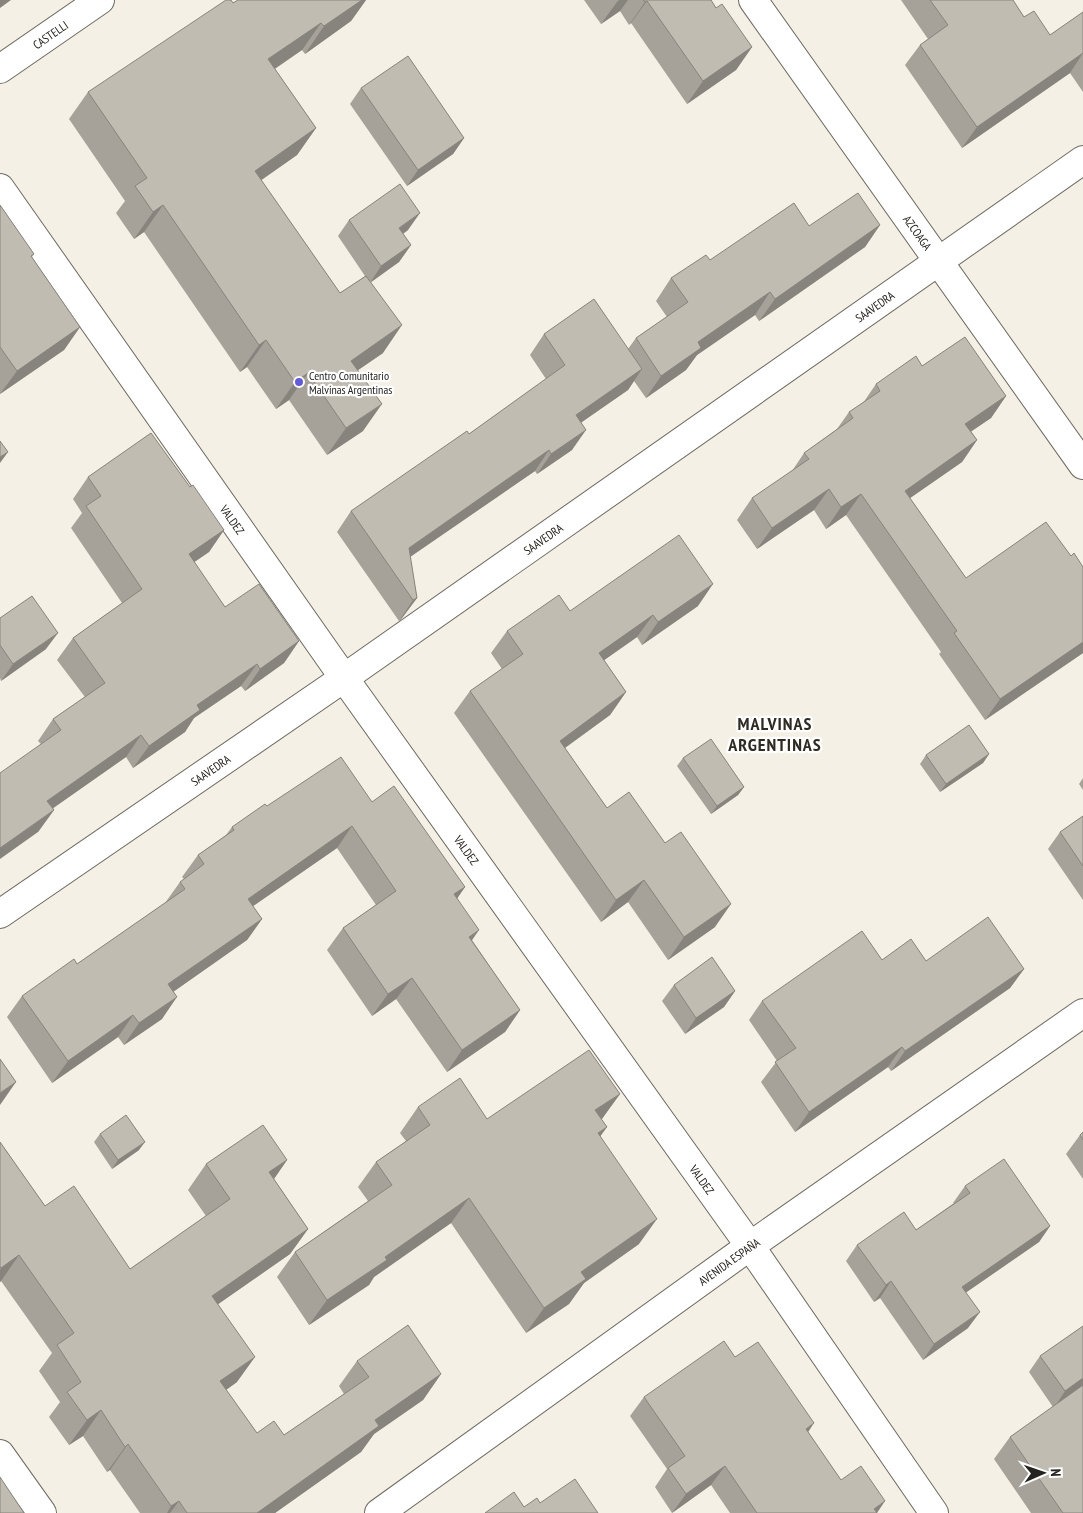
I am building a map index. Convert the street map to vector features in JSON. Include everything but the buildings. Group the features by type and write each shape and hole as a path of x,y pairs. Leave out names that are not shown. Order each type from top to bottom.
{"street":[{"name":"CASTELLI","path":"0,68 100,0"},
{"name":"AZCOAGA","path":"753,0 1083,465"},
{"name":"SAAVEDRA","path":"0,914 344,678 939,263 1083,160"},
{"name":"VALDEZ","path":"0,188 344,678 750,1246 934,1513"},
{"name":"AVENIDA ESPAÑA","path":"379,1513 750,1246 1083,1012"},
{"path":"0,1454 42,1513"}],"place":[{"name":"Centro Comunitario Malvinas Argentinas","path":"299,382"}],"district":[{"name":"MALVINAS ARGENTINAS","path":"775,733"}]}
